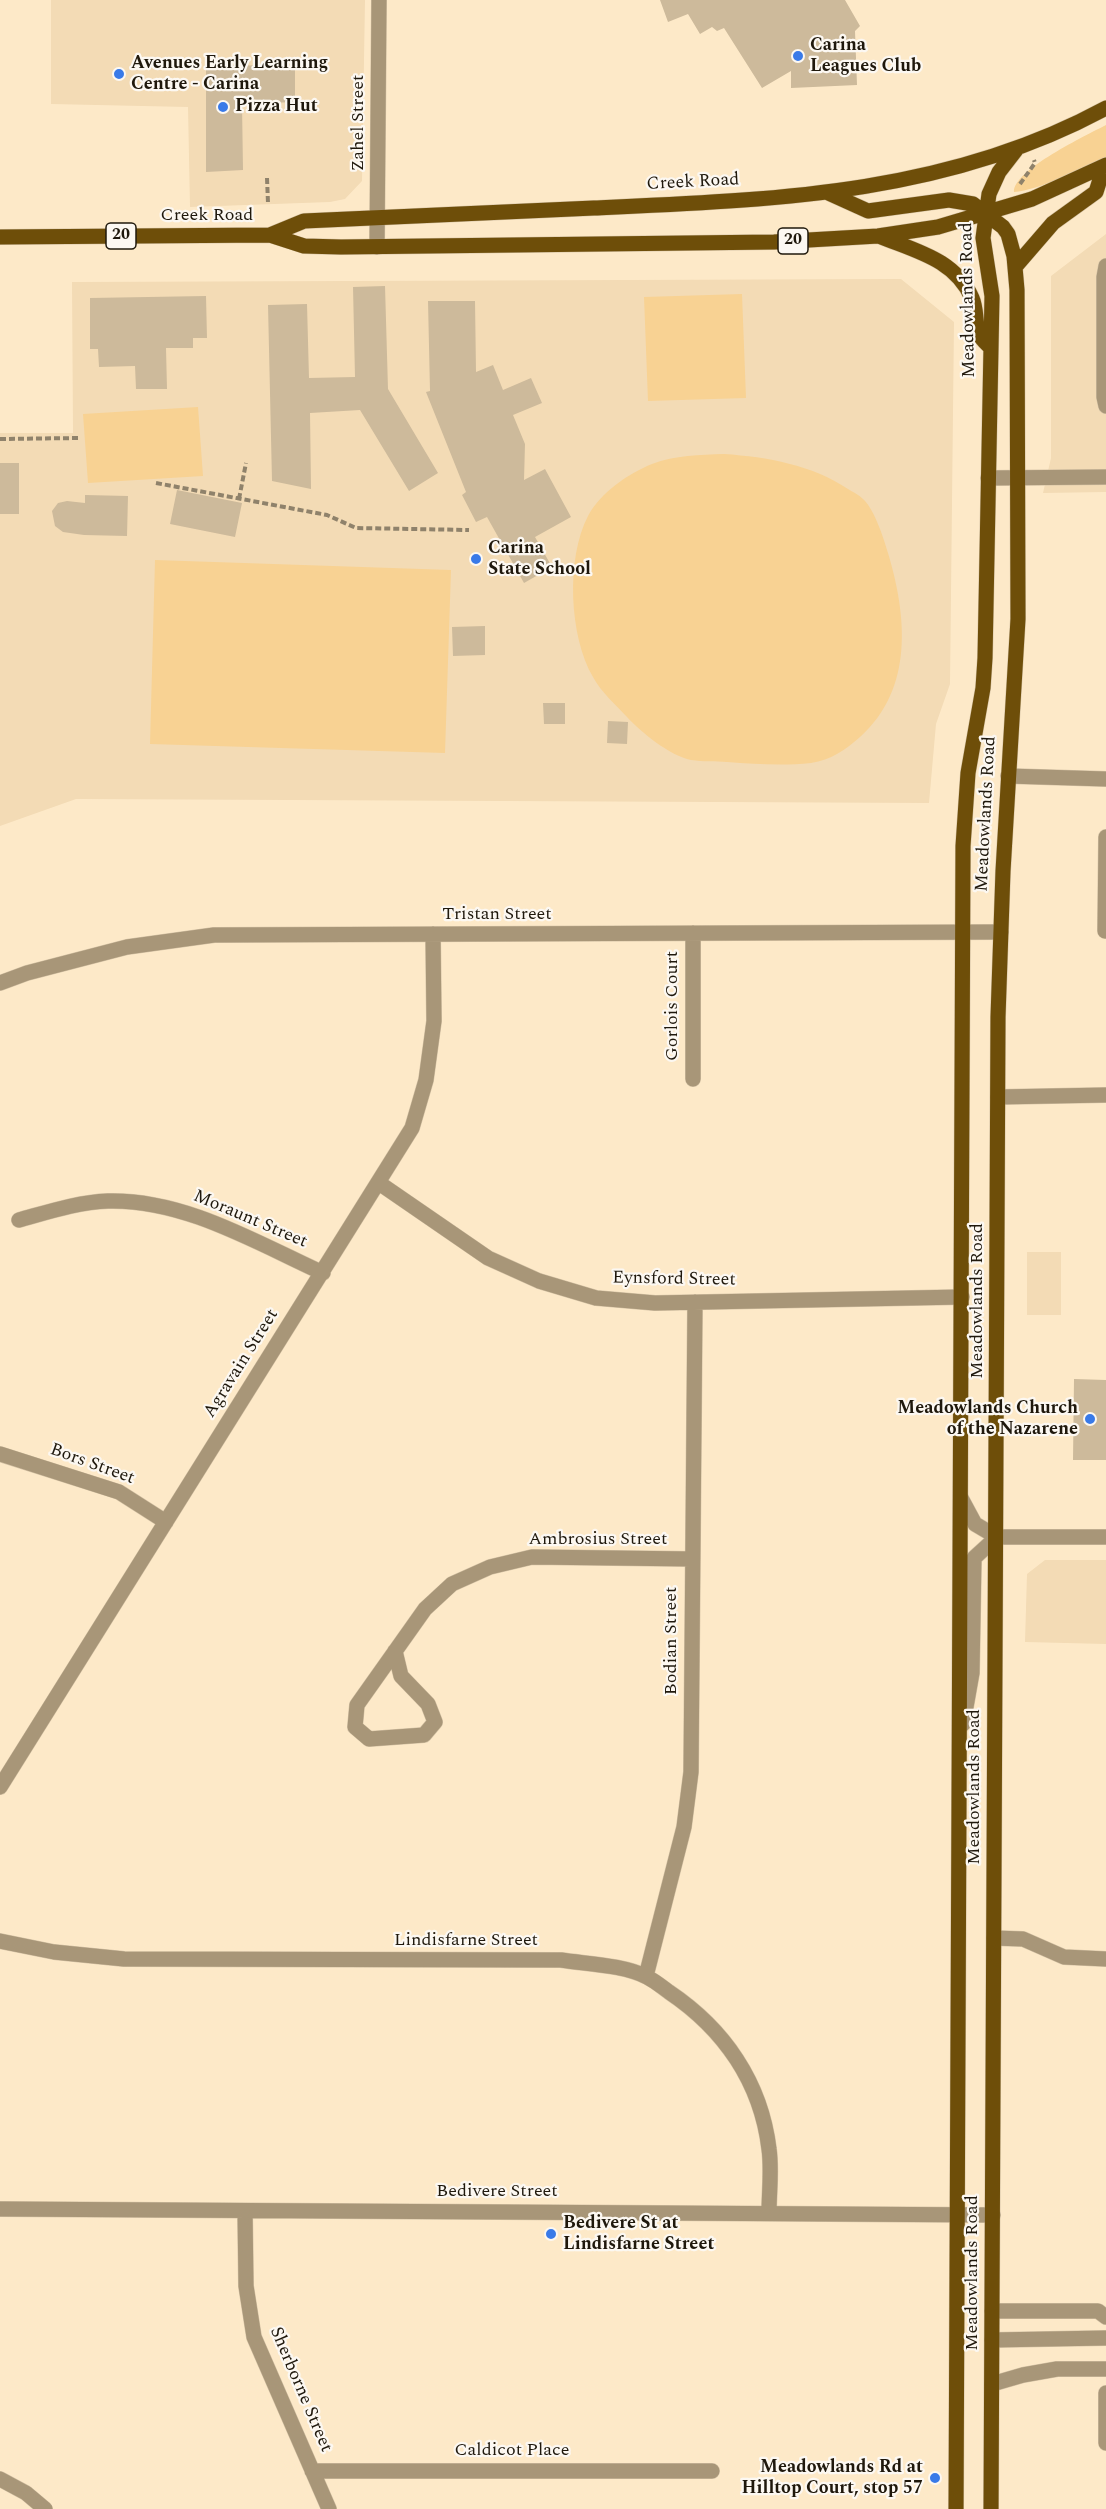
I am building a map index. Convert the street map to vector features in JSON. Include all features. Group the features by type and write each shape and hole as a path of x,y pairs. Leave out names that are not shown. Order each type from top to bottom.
{"main road":[{"name":"Creek Road","path":"270,235 304,221 770,199 899,182 952,170 1016,150 1106,108"},
{"name":"Meadowlands Road","path":"956,2509 963,846 966,803 986,658 992,296 983,238 993,183 1016,150"},
{"name":"Creek Road","path":"0,237 270,235 304,246 377,247 774,242 878,236 938,227 1032,199 1105,166"},
{"path":"1015,267 1053,224 1096,192 1105,166"},
{"name":"Meadowlands Road","path":"826,192 868,211 958,200 974,204 986,212 1008,234 1015,267 1018,323 1018,619 1001,932 998,1097 991,2509"},
{"path":"878,236 933,257 959,277 977,312 979,333 991,348"}],"street":[{"name":"Zahel Street","path":"377,247 379,0"},
{"path":"1106,266 1104,385 1106,406"},
{"path":"988,478 1106,477"},
{"path":"1008,776 1106,779"},
{"path":"1105,931 1106,837"},
{"name":"Tristan Street","path":"0,983 27,973 127,947 214,936 1001,932"},
{"name":"Gorlois Court","path":"693,933 693,1079"},
{"name":"Agravain Street","path":"0,1787 412,1128 426,1080 434,1021 433,934"},
{"path":"998,1097 1106,1095"},
{"name":"Eynsford Street","path":"379,1183 488,1258 539,1281 596,1298 655,1303 962,1297"},
{"name":"Moraunt Street","path":"19,1220 60,1208 108,1201 154,1205 193,1215 323,1272"},
{"name":"Bodian Street","path":"646,1976 684,1827 691,1772 694,1302"},
{"name":"Bors Street","path":"0,1454 119,1492 166,1522"},
{"path":"962,1498 975,1524 997,1537 1106,1538"},
{"path":"960,1741 972,1673 974,1558 997,1537"},
{"name":"Ambrosius Street","path":"395,1651 401,1676 428,1704 435,1722 424,1735 369,1739 355,1727 357,1705 395,1651 425,1609 452,1584 490,1567 532,1557 693,1559"},
{"path":"994,1938 1023,1939 1064,1957 1106,1956"},
{"name":"Lindisfarne Street","path":"0,1941 54,1952 124,1959 561,1960 606,1966 646,1976 686,2004 718,2032 745,2071 763,2115 770,2150 769,2213"},
{"name":"Bedivere Street","path":"0,2209 993,2215"},
{"name":"Sherborne Street","path":"245,2211 246,2286 254,2337 329,2509"},
{"path":"992,2311 1098,2311 1106,2317"},
{"path":"992,2340 1106,2338"},
{"path":"992,2384 1057,2369 1106,2369"},
{"path":"1106,2393 1106,2443"},
{"name":"Caldicot Place","path":"312,2471 712,2471"},
{"path":"0,2479 26,2493 45,2509"}],"path":[{"path":"1017,188 1035,164 1034,159"},
{"path":"267,178 268,203"},
{"path":"0,440 81,438"},
{"path":"241,501 246,463"},
{"path":"156,483 241,501 327,514 356,528 469,530"}],"shaded area":[{"path":"51,0 365,0 362,181 345,199 330,202 190,207 188,107 51,104"},
{"path":"1106,125 1106,157 1048,183 1014,192 1017,183 1038,164"},
{"path":"1106,234 1106,492 1043,493 1051,458 1051,276"},
{"name":"Carina State School","path":"901,279 954,322 950,684 936,724 929,803 76,799 0,826 0,433 73,433 72,282"},
{"path":"742,294 746,398 648,401 644,297"},
{"path":"198,407 203,476 88,483 83,414"},
{"path":"724,454 757,457 789,464 805,468 834,481 865,501 876,519 884,541 894,577 902,626 898,674 890,697 877,718 854,742 825,760 780,765 683,758 656,743 633,723 600,688 585,660 575,619 574,575 581,533 593,508 616,485 652,464 679,457"},
{"path":"155,560 451,570 445,753 150,744"},
{"path":"1027,1252 1061,1252 1061,1315 1027,1315"},
{"path":"1045,1560 1106,1560 1106,1644 1025,1642 1027,1574"}],"building":[{"name":"Carina Leagues Club","path":"660,0 845,0 860,26 855,31 857,85 791,88 791,71 762,88 724,28 717,31 712,27 700,34 688,14 668,22"},
{"path":"206,65 295,66 295,102 242,104 243,170 206,172"},
{"path":"385,286 388,389 438,473 409,491 360,410 310,413 311,489 272,481 268,305 307,304 309,378 355,377 353,287"},
{"path":"206,296 207,338 193,338 193,348 166,348 167,389 136,389 135,366 99,367 98,349 90,349 90,298"},
{"path":"428,301 475,301 476,372 493,365 503,390 531,378 542,403 513,415 525,444 524,480 545,469 571,517 535,537 552,567 524,583 487,517 476,522 462,495 466,492 426,392 430,391"},
{"path":"0,463 19,463 19,514 0,514"},
{"path":"177,490 242,503 235,537 170,524"},
{"path":"85,495 128,496 127,536 84,535 63,532 55,526 52,511 58,503 67,501 85,503"},
{"path":"485,626 485,655 453,656 452,627"},
{"path":"543,703 565,703 565,724 544,724"},
{"path":"608,721 628,722 627,744 607,743"},
{"name":"Meadowlands Church of the Nazarene","path":"1074,1379 1106,1380 1106,1460 1073,1460"}],"place":[{"name":"Carina Leagues Club","path":"798,56"},
{"name":"Avenues Early Learning Centre - Carina","path":"119,74"},
{"name":"Pizza Hut","path":"223,107"},
{"name":"Carina State School","path":"476,559"},
{"name":"Meadowlands Church of the Nazarene","path":"1090,1419"},
{"name":"Bedivere St at Lindisfarne Street","path":"551,2234"},
{"name":"Meadowlands Rd at Hilltop Court, stop 57","path":"935,2478"}]}
